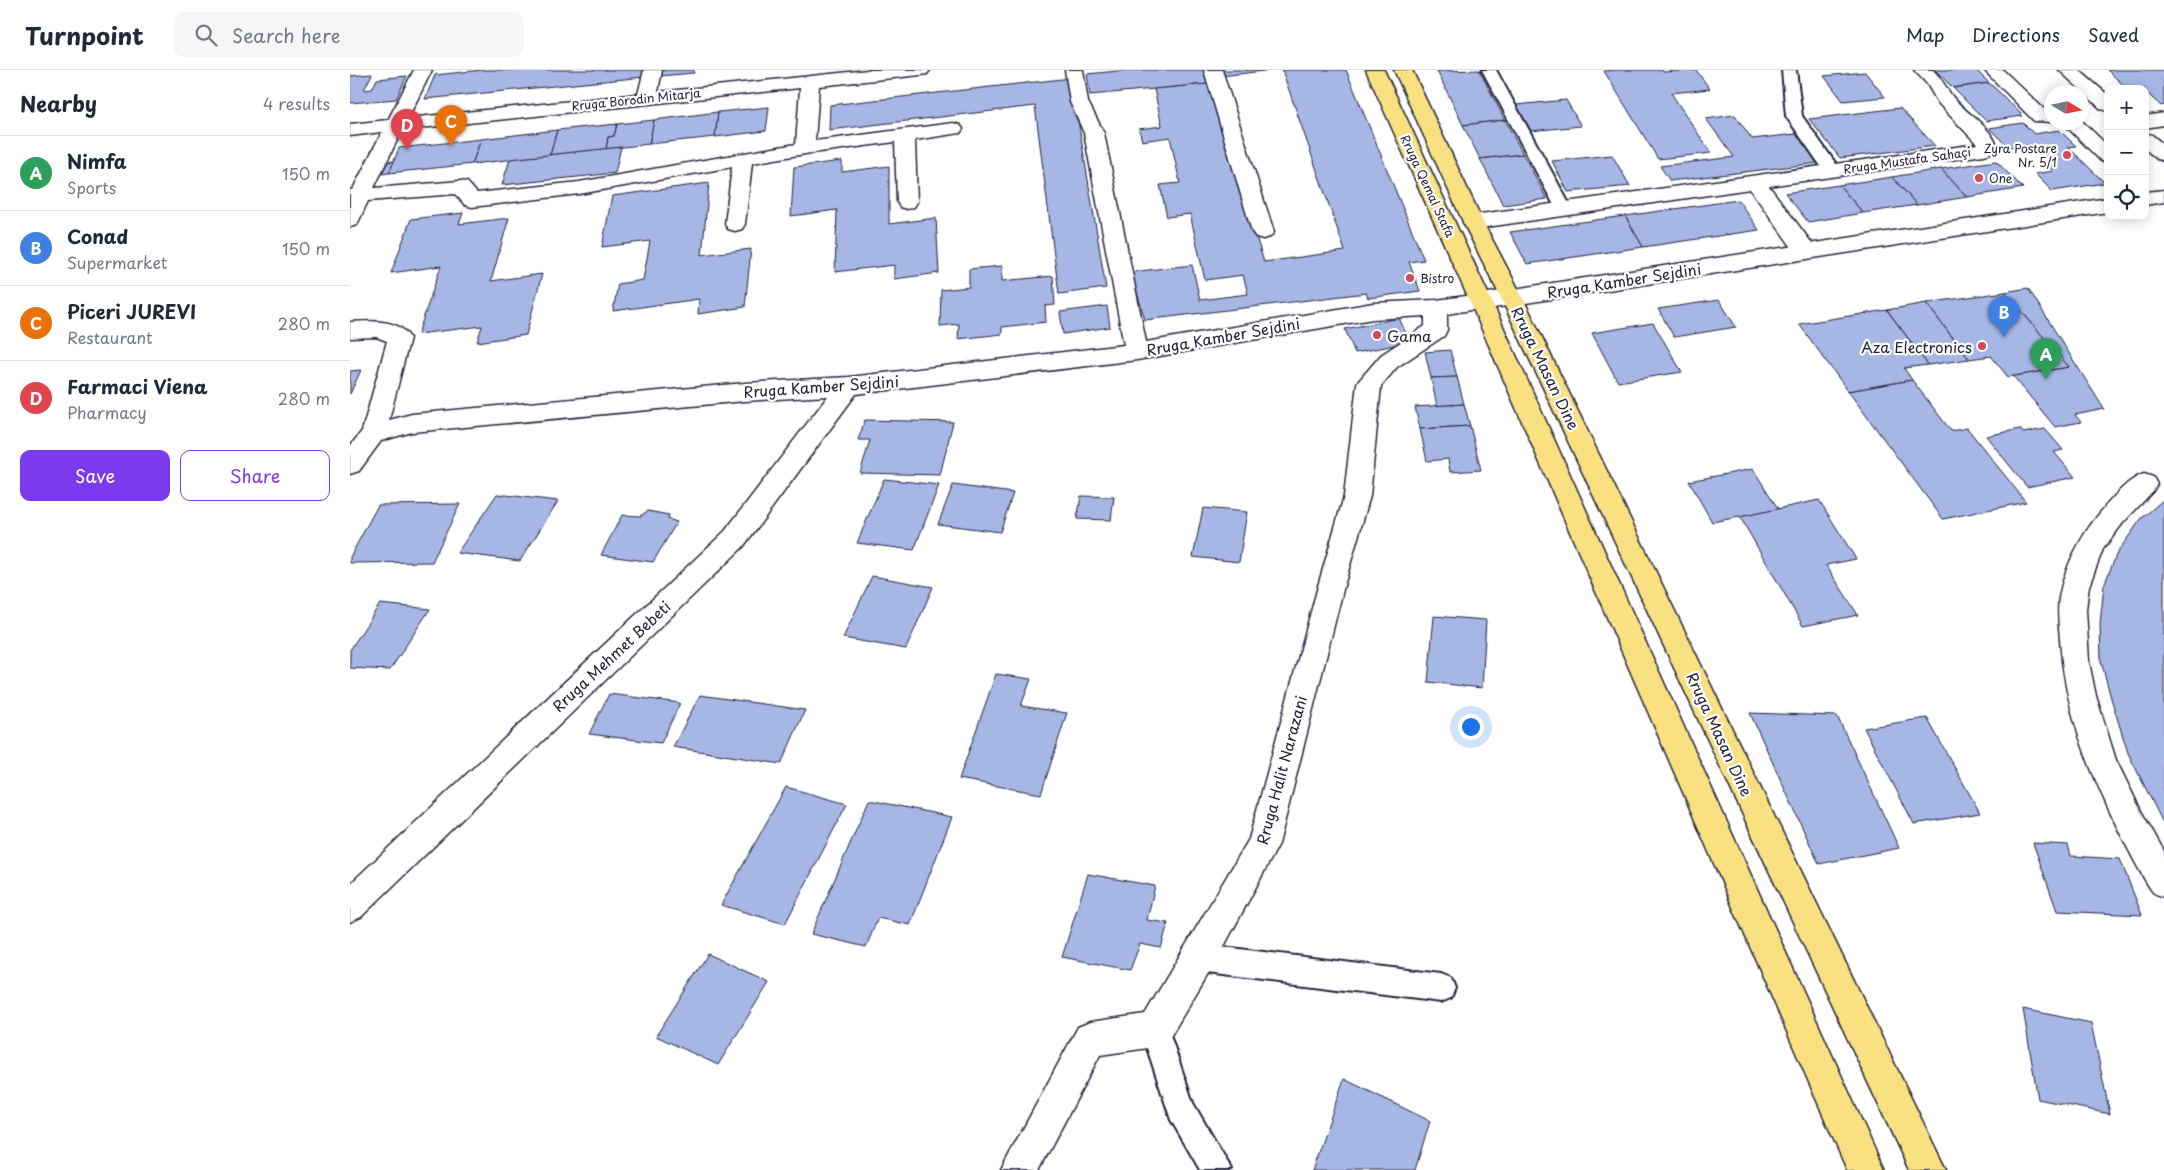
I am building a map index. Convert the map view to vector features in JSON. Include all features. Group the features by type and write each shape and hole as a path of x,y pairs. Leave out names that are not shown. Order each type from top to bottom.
{"main road":[{"name":"Rruga Qemal Stafa","path":"1375,70 1481,302"},
{"name":"Rruga Qemal Stafa","path":"1403,70 1473,222 1512,298"},
{"name":"Rruga Masan Dine","path":"1512,298 1928,1170"},
{"name":"Rruga Masan Dine","path":"1481,302 1866,1170"}],"street":[{"path":"350,220 355,196 397,125 423,70"},
{"path":"647,98 653,70"},
{"name":"Rruga Borodin Mitarja","path":"350,130 922,70"},
{"path":"1074,70 1079,102 1094,133 1137,352"},
{"path":"1213,70 1263,232"},
{"name":"Rruga Mustafa Sahaçi","path":"1473,222 1976,150 1987,146 1985,140 1945,99 1934,81 1923,70"},
{"path":"1993,70 2041,117 2044,117"},
{"path":"2068,70 2104,102"},
{"path":"805,148 810,81"},
{"path":"2149,121 2164,119"},
{"path":"355,196 460,187 472,200 621,181 805,148 953,129"},
{"path":"2079,130 2104,153"},
{"path":"905,135 908,202"},
{"path":"2149,142 2164,155"},
{"path":"735,224 744,159"},
{"path":"1755,182 1806,251"},
{"path":"2149,198 2164,196"},
{"name":"Rruga Kamber Sejdini","path":"373,434 412,423 745,392 849,386 1137,352 1373,311 1436,308 1512,298 2104,205"},
{"name":"Rruga Halit Narazani","path":"1155,1030 1199,958 1263,844 1331,586 1357,496 1370,384 1388,361 1436,330 1436,308"},
{"path":"350,330 371,328 388,330 399,338 373,434 350,464"},
{"name":"Rruga Mehmet Bebeti","path":"350,906 734,539 849,386"},
{"path":"2144,484 2114,513 2089,550 2073,598 2073,656 2090,726 2106,773 2138,837 2164,881"},
{"path":"1019,1170 1090,1039 1155,1030"}],"lane":[{"path":"1489,70 1564,209"},
{"path":"1789,70 1794,116 1833,170"},
{"path":"1199,958 1441,988"},
{"path":"1155,1030 1181,1110 1217,1170"}],"building":[{"path":"482,70 646,70 644,77 425,99 435,75"},
{"path":"662,70 694,70 694,73 660,76"},
{"path":"1128,70 1205,70 1208,84 1090,95 1087,74"},
{"path":"1220,70 1272,70 1221,76"},
{"path":"1282,70 1346,70 1424,260 1409,262 1420,291 1368,298 1366,293 1145,320 1131,272 1192,265 1200,300 1248,294 1243,275 1205,280 1190,214 1167,217 1160,185 1180,183 1170,137 1142,141 1139,129 1162,126 1154,89 1208,84 1264,262 1345,251"},
{"path":"1479,70 1505,120 1463,125 1437,71"},
{"path":"1662,70 1663,72 1696,70 1710,89 1671,93 1711,153 1658,159 1604,71"},
{"path":"1935,70 1976,70 1989,83 1953,88"},
{"path":"2107,70 2164,70 2164,105 2161,106 2149,95 2149,85 2124,85"},
{"path":"1865,72 1885,97 1843,101 1824,76"},
{"path":"372,74 364,90 372,89 377,79 407,76 396,99 350,103 350,76"},
{"path":"1071,78 1106,288 1059,294 1035,106 829,130 830,105"},
{"path":"1989,83 2023,116 1986,121 1953,88"},
{"path":"1566,100 1581,126 1530,131 1516,105"},
{"path":"769,107 766,131 715,137 718,112"},
{"path":"1900,108 1935,146 1840,158 1809,119"},
{"path":"718,112 715,137 649,144 654,120"},
{"path":"1735,115 1752,139 1796,134 1818,163 1670,181 1660,166 1734,157 1706,119"},
{"path":"654,120 649,144 606,149 608,137 614,136 617,124"},
{"path":"1505,120 1523,154 1480,159 1463,125"},
{"path":"2023,123 2034,134 2059,130 2076,146 2068,147 2104,183 2052,191 2035,174 2053,171 2027,145 2008,147 1989,128"},
{"path":"617,124 614,136 608,137 606,149 550,155 557,130"},
{"path":"557,130 550,155 472,164 481,139"},
{"path":"481,139 472,164 389,173 399,148"},
{"path":"621,147 615,173 502,185 510,159"},
{"path":"1523,154 1547,199 1503,205 1480,159"},
{"path":"1612,155 1630,186 1568,192 1552,161"},
{"path":"394,161 389,173 381,174 386,162"},
{"path":"842,161 842,172 889,166 889,224 936,218 939,273 894,279 894,265 835,272 837,210 791,216 794,167"},
{"path":"1996,161 2023,188 1967,197 1941,169"},
{"path":"1941,169 1967,197 1917,205 1892,177"},
{"path":"1892,177 1917,205 1863,213 1839,185"},
{"path":"709,183 702,255 751,249 745,307 698,314 699,299 613,311 618,284 643,280 650,241 602,247 612,196"},
{"path":"1839,185 1863,213 1808,222 1785,193"},
{"path":"1738,200 1759,230 1643,247 1625,216"},
{"path":"463,213 459,224 509,218 491,281 542,274 526,335 477,342 482,326 418,334 441,266 391,273 411,219"},
{"path":"1625,216 1643,247 1527,264 1510,232"},
{"path":"1002,266 1002,281 1053,276 1055,305 1045,306 1046,322 1002,327 1002,334 958,339 959,324 940,326 941,290 969,287 969,269"},
{"path":"2028,288 2104,409 2075,415 2081,422 2055,427 2013,376 2069,367 2005,292"},
{"path":"2005,292 2069,367 2008,377 1991,356 1969,359 1926,303"},
{"path":"1719,300 1736,327 1674,337 1658,309"},
{"path":"1926,303 1969,359 1928,365 1887,310"},
{"path":"1107,306 1110,327 1063,334 1060,312"},
{"path":"1887,310 1928,365 1904,368 1912,380 1848,391 1799,324"},
{"name":"Gama","path":"1399,318 1410,342 1355,353 1345,329"},
{"path":"1653,323 1682,372 1618,382 1592,333"},
{"path":"1450,350 1457,377 1431,378 1425,352"},
{"path":"361,370 350,394 350,371"},
{"path":"1457,377 1464,404 1437,406 1431,378"},
{"path":"1912,380 1951,431 1967,428 2026,502 1943,519 1848,391"},
{"path":"1464,404 1470,426 1420,429 1415,407"},
{"path":"865,420 953,422 940,475 860,473 870,440 858,440"},
{"path":"1470,426 1481,470 1450,472 1448,459 1427,461 1420,429"},
{"path":"2020,429 2023,433 2045,429 2063,450 2054,452 2075,477 2027,487 1986,436"},
{"path":"1753,469 1779,510 1712,522 1689,481"},
{"path":"884,479 939,485 914,550 857,543"},
{"path":"953,485 1013,493 1000,532 938,524"},
{"path":"497,494 558,501 520,561 457,553"},
{"path":"1081,496 1114,497 1111,520 1077,519"},
{"path":"2164,499 2164,825 2128,753 2101,661 2100,624 2104,585 2117,553 2141,519"},
{"path":"1819,500 1856,559 1826,565 1858,615 1803,626 1740,517"},
{"path":"460,504 432,562 350,563 350,557 378,505"},
{"path":"1203,508 1247,512 1239,562 1193,557"},
{"path":"648,511 669,515 668,519 677,522 653,562 601,555 622,515 640,516"},
{"path":"872,576 933,587 906,649 843,638"},
{"path":"380,604 430,609 390,670 350,668 350,650"},
{"path":"1434,616 1486,620 1482,688 1428,682"},
{"path":"996,674 1031,679 1021,706 1067,713 1041,794 959,779"},
{"path":"609,694 680,703 661,743 589,734"},
{"path":"700,695 805,710 781,764 673,747"},
{"path":"1750,713 1837,716 1899,848 1819,864"},
{"path":"1927,718 1980,813 1914,824 1864,728"},
{"path":"786,787 847,804 785,924 721,905"},
{"path":"869,800 952,817 910,925 878,918 866,947 811,934"},
{"path":"2033,843 2068,845 2071,856 2120,859 2142,915 2057,911"},
{"path":"1088,874 1155,886 1147,920 1168,923 1161,948 1140,944 1130,970 1062,957"},
{"path":"708,954 769,982 718,1065 656,1036"},
{"path":"2023,1009 2091,1023 2110,1114 2038,1099"},
{"path":"1344,1079 1430,1121 1415,1170 1312,1170"}],"place":[{"name":"Piceri JUREVI","path":"451,146"},
{"name":"Farmaci Viena","path":"407,150"},
{"name":"Zyra Postare Nr. 5/1","path":"2067,155"},
{"name":"One","path":"1979,178"},
{"name":"Bistro","path":"1410,278"},
{"name":"Gama","path":"1377,335"},
{"name":"Conad","path":"2004,337"},
{"name":"Aza Electronics","path":"1982,346"},
{"name":"Nimfa","path":"2046,379"}]}
